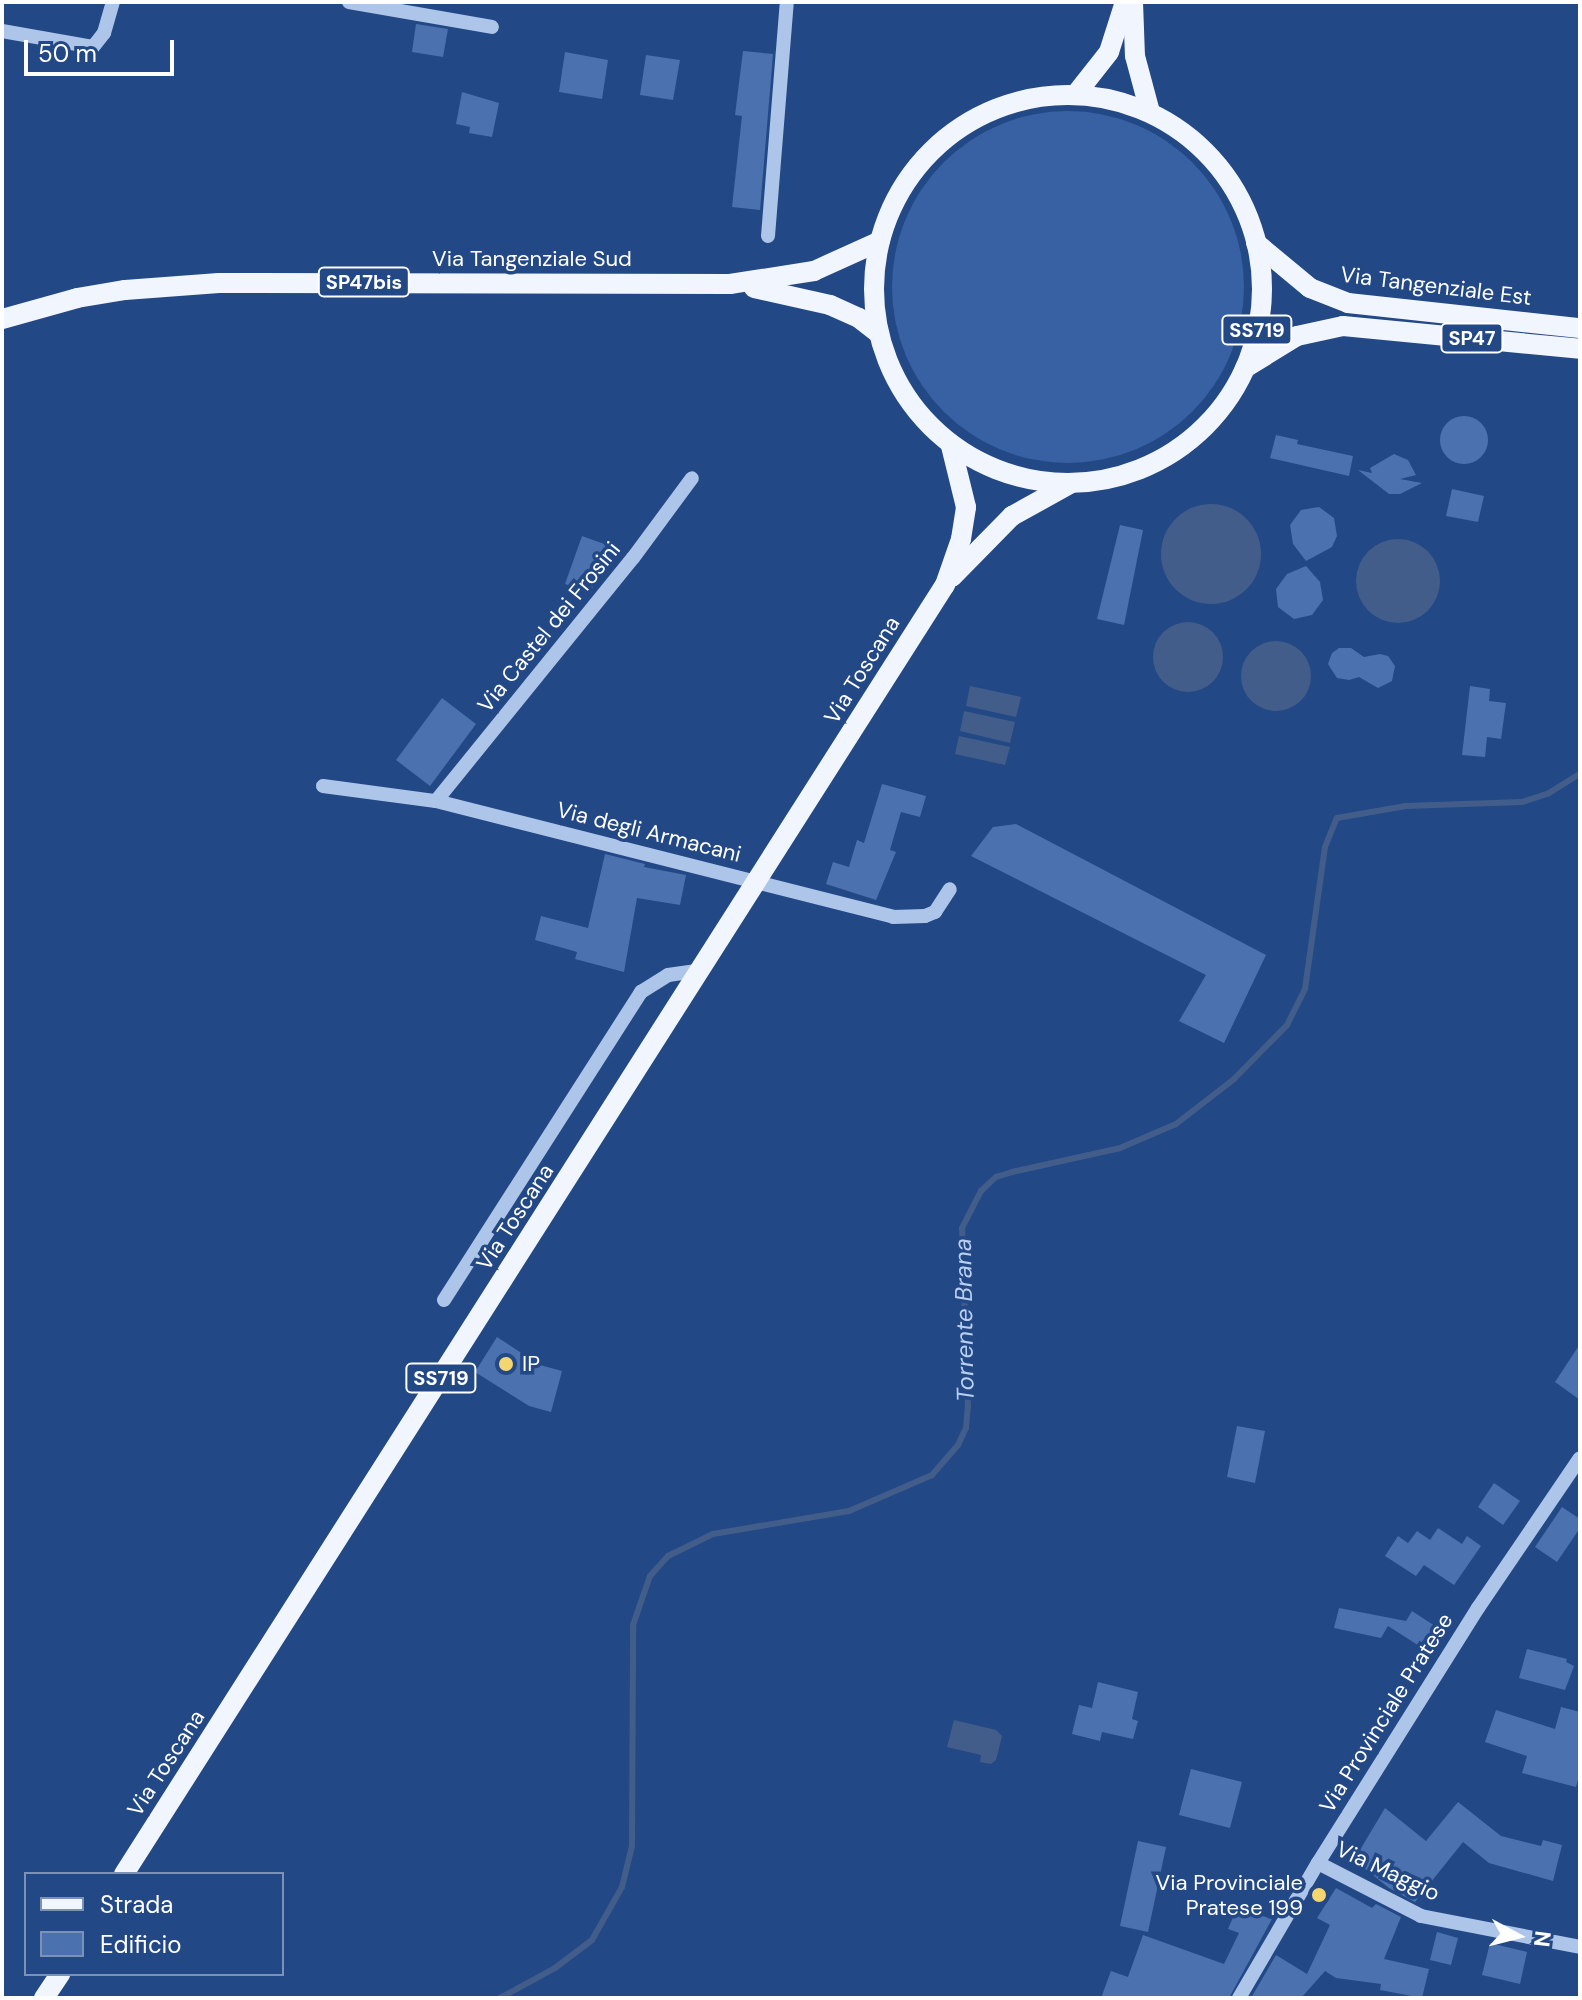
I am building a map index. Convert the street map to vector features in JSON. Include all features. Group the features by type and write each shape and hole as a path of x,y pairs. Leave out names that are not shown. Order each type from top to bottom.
{"main road":[{"path":"1076,94 1109,52 1125,2"},
{"path":"1133,2 1135,56 1150,112"},
{"name":"SS719","path":"1076,94 1101,97 1150,112 1183,132 1218,166 1243,206 1256,243 1261,306 1245,368 1216,415 1175,452 1124,475 1070,484 1007,474 951,446 931,428 905,396 886,359 878,333 873,287 880,241 906,180 952,133 1011,103 1076,94"},
{"name":"Via Tangenziale Sud","path":"2,319 77,298 125,290 219,283 730,284 814,271 880,241"},
{"name":"Via Tangenziale Est","path":"1256,243 1310,288 1348,303 1580,328"},
{"name":"Via Tangenziale Sud","path":"730,284 830,305 859,318 878,333"},
{"name":"Via Tangenziale Est","path":"1245,368 1297,336 1343,326 1580,349"},
{"name":"Via Toscana","path":"945,585 961,539 966,507 951,446"},
{"name":"Via Toscana","path":"125,1872 945,585 1012,516 1070,484"},
{"path":"44,1998 59,1976"}],"street":[{"path":"2,31 93,47 104,33 113,2"},
{"path":"349,2 492,27"},
{"path":"768,236 787,2"},
{"name":"Via Castel dei Frosini","path":"436,801 633,558 692,478"},
{"name":"Via degli Armacani","path":"323,786 436,801 893,917 911,918 935,912 950,889"},
{"path":"444,1300 635,1000 657,979 702,970"},
{"name":"Via Provinciale Pratese","path":"1239,1998 1318,1863 1478,1608 1580,1458"},
{"name":"Via Maggio","path":"1318,1863 1421,1916 1580,1947"}],"shaded area":[{"path":"1068,111 1119,119 1151,132 1180,151 1204,175 1223,204 1236,236 1244,287 1236,338 1223,370 1204,399 1180,423 1151,442 1119,455 1068,463 1017,455 985,442 956,423 932,399 913,370 900,338 892,287 900,236 913,204 932,175 956,151 985,132 1017,119"},
{"path":"1211,504 1230,508 1247,518 1257,535 1261,554 1257,573 1247,590 1230,600 1211,604 1192,600 1175,590 1165,573 1161,554 1165,535 1175,518 1192,508"},
{"path":"1398,539 1421,546 1433,558 1440,581 1433,604 1421,616 1398,623 1375,616 1363,604 1356,581 1363,558 1375,546"},
{"path":"1195,622 1217,637 1223,657 1221,671 1213,682 1202,690 1181,692 1163,682 1155,671 1153,650 1163,632 1174,624"},
{"path":"1283,641 1305,656 1311,676 1309,690 1301,701 1290,709 1269,711 1251,701 1243,690 1241,669 1251,651 1262,643"},
{"path":"970,686 1021,697 1016,717 966,706"},
{"path":"964,711 1015,722 1010,743 960,731"},
{"path":"959,736 1010,747 1005,765 955,754"},
{"path":"954,1720 996,1730 1002,1736 996,1760 991,1764 980,1762 981,1755 947,1747"}],"building":[{"path":"416,24 448,29 443,57 412,52"},
{"path":"743,51 773,54 760,210 732,207 742,116 735,115"},
{"path":"565,52 608,60 602,99 559,92"},
{"path":"646,55 680,60 673,100 640,95"},
{"path":"462,92 499,103 492,137 469,133 470,127 456,124"},
{"path":"1464,416 1481,423 1488,440 1481,457 1464,464 1447,457 1440,440 1447,423"},
{"path":"1276,435 1298,440 1297,444 1353,456 1349,476 1270,458"},
{"path":"1394,454 1408,460 1416,475 1400,479 1422,483 1400,494 1389,494 1358,470 1372,473 1370,468"},
{"path":"1452,489 1484,496 1478,522 1446,516"},
{"path":"1319,507 1334,518 1337,536 1332,547 1306,561 1293,544 1290,525 1301,510"},
{"path":"1120,525 1143,530 1124,625 1097,619"},
{"path":"582,536 607,545 591,593 565,584"},
{"path":"1306,566 1320,582 1323,600 1312,615 1294,619 1278,607 1276,589 1287,574"},
{"path":"1339,648 1351,648 1364,657 1388,656 1395,666 1392,681 1378,688 1359,677 1349,680 1337,678 1328,664 1332,653"},
{"path":"1470,686 1490,689 1489,701 1506,703 1501,739 1487,737 1485,757 1462,755"},
{"path":"442,698 476,724 430,786 396,760"},
{"path":"882,784 926,796 920,817 901,812 890,850 896,852 876,900 826,884 833,862 849,867 857,840 864,843"},
{"path":"1016,824 1266,955 1224,1043 1179,1021 1206,975 971,856 993,827"},
{"path":"605,854 645,864 644,867 686,875 680,905 637,898 624,972 575,959 577,952 535,940 541,916 588,928"},
{"path":"497,1337 540,1365 562,1371 551,1412 529,1406 475,1372"},
{"path":"1580,1344 1580,1400 1555,1382"},
{"path":"1237,1426 1265,1431 1255,1483 1227,1477"},
{"path":"1494,1483 1520,1501 1503,1525 1478,1507"},
{"path":"1562,1507 1580,1519 1580,1528 1557,1562 1535,1547"},
{"path":"1438,1528 1462,1544 1467,1536 1481,1546 1454,1585 1424,1565 1416,1576 1385,1556 1398,1536 1408,1543 1417,1531 1430,1540"},
{"path":"1339,1608 1406,1621 1412,1611 1438,1628 1424,1649 1388,1626 1381,1638 1334,1628"},
{"path":"1527,1649 1567,1659 1566,1662 1574,1666 1565,1690 1519,1678"},
{"path":"1098,1682 1138,1692 1132,1719 1138,1721 1133,1739 1102,1732 1100,1741 1072,1734 1079,1705 1092,1708"},
{"path":"1561,1707 1580,1712 1580,1773 1576,1787 1522,1773 1527,1756 1485,1742 1496,1710 1555,1729"},
{"path":"1191,1769 1242,1782 1230,1828 1179,1815"},
{"path":"1458,1802 1501,1836 1541,1846 1543,1840 1562,1845 1553,1881 1489,1863 1463,1842 1415,1902 1389,1888 1354,1860 1385,1808 1426,1841"},
{"path":"1138,1841 1166,1847 1148,1932 1120,1926"},
{"path":"1336,1888 1372,1908 1376,1904 1401,1917 1384,1959 1429,1969 1422,1998 1380,1990 1381,1984 1336,1978 1325,1971 1301,1998 1251,1998 1276,1955 1307,1974 1330,1925 1317,1918"},
{"path":"1237,1908 1272,1919 1229,1998 1101,1998 1111,1971 1128,1977 1143,1935 1224,1964 1239,1933 1228,1929"},
{"path":"1437,1932 1458,1938 1451,1965 1430,1960"},
{"path":"1490,1943 1527,1952 1520,1984 1482,1975"}],"waterway":[{"name":"Torrente Brana","path":"500,1998 555,1968 592,1940 622,1887 632,1846 633,1625 650,1576 668,1556 713,1534 849,1511 932,1475 958,1445 966,1428 968,1407 962,1228 981,1191 996,1177 1120,1148 1176,1124 1234,1079 1287,1025 1305,989 1325,847 1337,818 1406,806 1522,802 1549,793 1580,774"}],"place":[{"name":"IP","path":"506,1364"},
{"name":"Via Provinciale Pratese 199","path":"1319,1895"}]}
